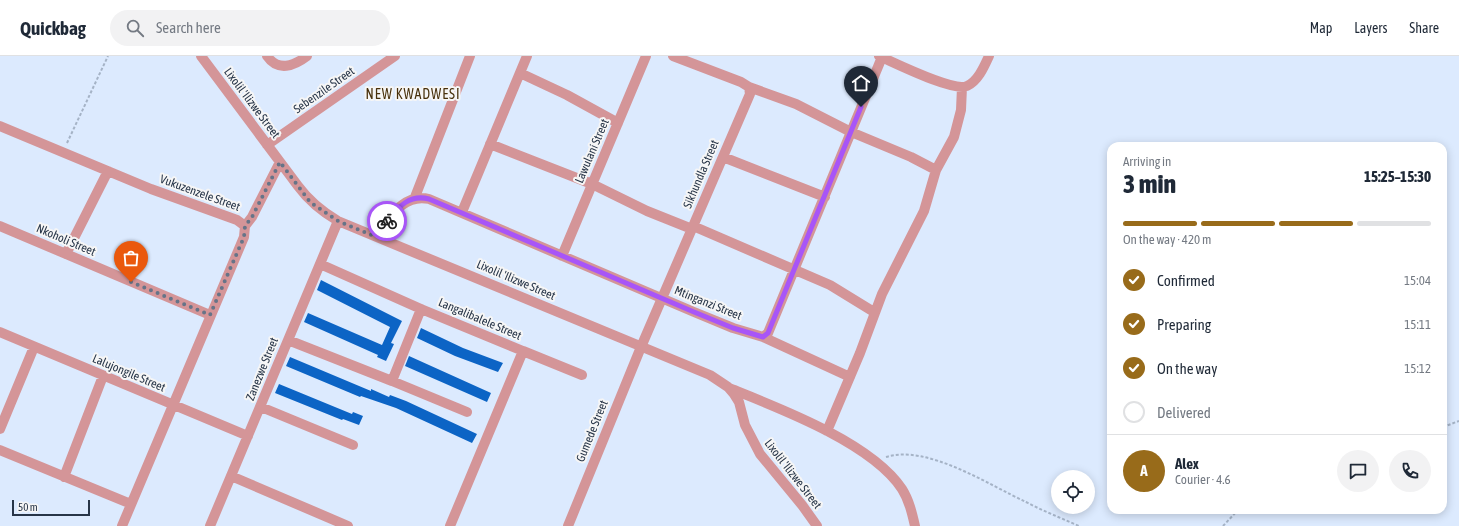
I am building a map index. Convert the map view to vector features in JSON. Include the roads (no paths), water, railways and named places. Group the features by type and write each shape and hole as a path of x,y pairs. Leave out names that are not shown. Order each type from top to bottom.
{"street":[{"name":"Lixolil 'Ilizwe Street","path":"201,56 310,202 338,221 710,375 728,387 738,402 745,425 760,454 802,505 817,526"},
{"path":"267,56 276,64 282,66 296,64 307,56"},
{"name":"Sebenzile Street","path":"267,145 395,56"},
{"path":"374,236 397,209 415,197 470,56"},
{"path":"462,212 527,56"},
{"name":"Lawulani Street","path":"562,256 646,56"},
{"path":"673,56 741,82 749,87 796,104 851,132 911,157 936,170"},
{"path":"763,337 768,333 851,132 887,58 947,85 962,87 972,83 977,78 989,56"},
{"path":"520,73 567,94 618,123"},
{"name":"Sikhundla Street","path":"641,347 750,94 749,87"},
{"path":"827,431 850,377 874,312 887,283 924,211 936,170 950,146 957,128 961,110 962,87"},
{"name":"Vukuzenzele Street","path":"0,126 151,189 237,220 245,226 244,237 122,526"},
{"path":"490,144 592,184 647,211 693,228 795,270 842,292 874,312"},
{"path":"723,157 824,197"},
{"path":"245,226 252,217 280,162"},
{"path":"66,254 108,171"},
{"name":"Mtinganzi Street","path":"415,197 429,199 462,212 733,328 763,337 850,377"},
{"name":"Zanezwe Street","path":"210,526 338,221"},
{"name":"Nkoholi Street","path":"0,226 210,315"},
{"name":"Langalibalele Street","path":"320,264 421,309 523,351 450,526"},
{"path":"392,381 421,309"},
{"name":"Lalujongile Street","path":"0,332 248,436"},
{"path":"288,340 467,412"},
{"path":"0,429 34,347"},
{"name":"Gumede Street","path":"568,526 641,347"},
{"path":"523,351 582,375"},
{"path":"64,477 103,376"},
{"path":"728,387 785,410 827,431 874,460 890,474 902,489 910,506 915,526"},
{"path":"261,407 353,445"},
{"path":"0,450 131,504"},
{"path":"231,476 330,522 348,526"}],"district":[{"name":"NEW KWADWESI","path":"413,94"}]}
